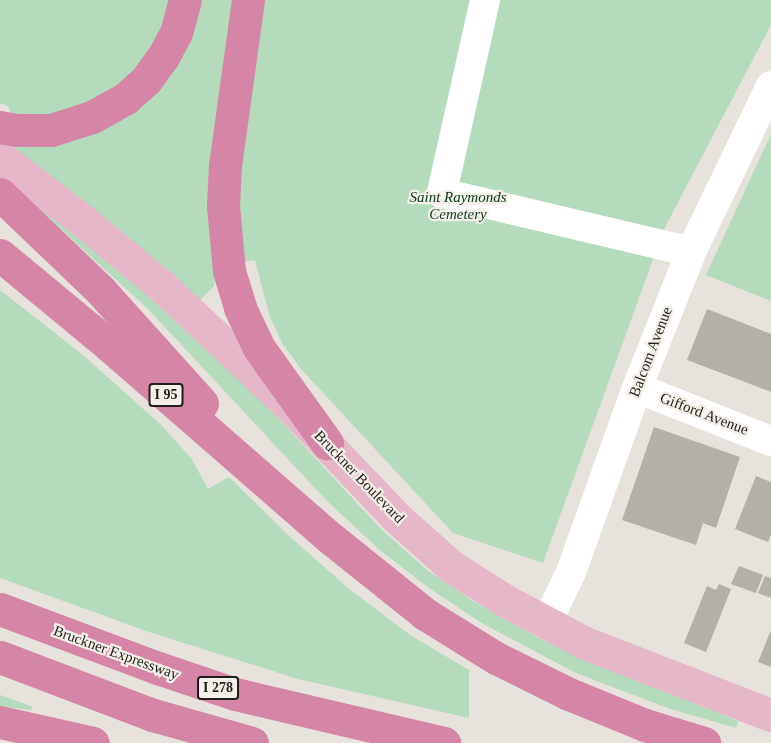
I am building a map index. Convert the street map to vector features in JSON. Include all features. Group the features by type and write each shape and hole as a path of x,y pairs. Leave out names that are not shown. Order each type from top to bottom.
{"highway":[{"path":"0,127 17,130 51,129 92,117 121,102 137,89 163,57 176,33 185,0"},
{"path":"248,0 225,165 224,222 229,271 240,308 259,348 327,443"},
{"path":"0,194 101,291 242,449 329,537"},
{"name":"I 95","path":"0,255 110,346 329,537 425,614 496,658 607,711 704,743"},
{"name":"Bruckner Expressway","path":"0,609 235,694 444,743"},
{"path":"0,657 153,715"},
{"path":"0,670 252,743"},
{"path":"0,722 93,743"}],"main road":[{"name":"Bruckner Boulevard","path":"0,157 87,224 163,287 327,443 398,519 444,561 479,585 546,624 605,651 771,715"}],"street":[{"path":"485,0 442,193 691,252"},
{"name":"Balcom Avenue","path":"546,624 571,572 637,388 691,252 771,86"},
{"name":"Gifford Avenue","path":"637,388 771,441"}],"green space":[{"path":"0,0 173,0 169,16 135,74 79,111 14,120 8,106 0,103"},
{"path":"198,0 238,0 214,286 198,302 3,139 79,136"},
{"name":"Saint Raymonds Cemetery","path":"259,0 771,0 771,25 664,229 543,563 453,533 301,369 282,343 269,314 255,260 242,262 236,212"},
{"path":"771,134 771,301 706,275"},
{"path":"26,197 150,294 267,406 380,528 427,570 473,601 539,638 583,659 738,721 736,728 670,709 576,673 480,622 429,588 381,551 328,502 148,309"},
{"path":"0,290 83,355 160,424 191,458 208,489 229,477 289,536 348,588 410,635 469,670 469,718 298,679 149,632 0,578"},
{"path":"0,695 33,707 30,710 0,706"}],"building":[{"path":"707,309 771,334 771,392 687,360"},
{"path":"654,427 740,457 716,528 703,523 696,545 622,520"},
{"path":"756,476 771,482 771,534 768,542 735,529"},
{"path":"739,566 763,575 756,593 731,584"},
{"path":"765,576 771,578 771,598 758,593"},
{"path":"719,584 731,589 706,652 684,643 707,586 716,590"},
{"path":"771,630 771,667 758,662"}]}
